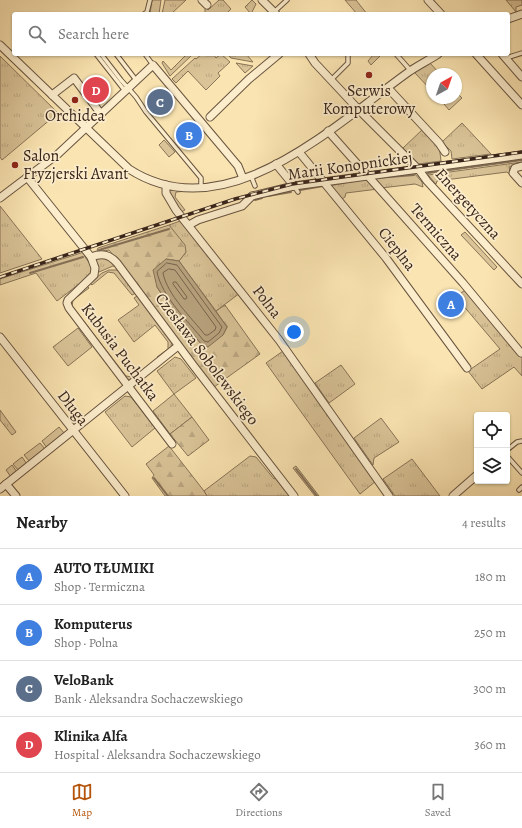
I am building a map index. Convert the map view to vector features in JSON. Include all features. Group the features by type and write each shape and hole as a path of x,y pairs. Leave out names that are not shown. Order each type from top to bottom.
{"street":[{"path":"262,0 274,12"},
{"path":"428,0 439,12"},
{"path":"510,18 522,14"},
{"path":"0,45 129,169 142,178 166,185 201,188 220,185 242,177 251,176 299,152 411,71 435,56"},
{"path":"210,117 249,79 277,56"},
{"name":"Energetyczna","path":"311,56 359,110 419,170 427,181 522,284"},
{"path":"478,56 522,105"},
{"path":"503,56 522,77"},
{"path":"1,195 58,154 153,65 238,166 242,177"},
{"path":"52,95 74,78 101,114"},
{"path":"388,88 439,143 445,152"},
{"name":"Termiczna","path":"328,131 463,283 521,353"},
{"name":"Cieplna","path":"299,152 386,258 467,368"},
{"name":"Marii Konopnickiej","path":"189,226 198,220 242,206 252,196 296,189 324,182 522,155"},
{"path":"276,164 296,189"},
{"path":"522,166 515,168 513,173 522,183"},
{"path":"27,177 91,258"},
{"name":"Polna","path":"166,185 166,193 168,198 279,340 389,496"},
{"name":"Czesława Sobolewskiego","path":"91,258 103,254 109,256 117,263 178,346 294,496"},
{"name":"Kubusia Puchatka","path":"91,258 95,268 94,276 68,300 67,303 72,314 127,387 136,395 172,444"},
{"name":"Długa","path":"0,337 125,496"},
{"path":"0,489 178,346"},
{"path":"453,496 474,478"},
{"path":"6,484 16,496"}],"lane":[{"path":"148,12 150,0"},
{"path":"276,12 287,0"},
{"path":"510,56 521,55"},
{"path":"98,56 201,178 201,188"},
{"path":"103,56 126,89"},
{"path":"118,56 136,80"},
{"path":"146,56 153,65"},
{"path":"331,80 348,63 348,56"},
{"path":"398,56 411,71"},
{"path":"251,176 255,186"},
{"path":"510,448 517,442 522,441"},
{"path":"510,459 522,473"}],"green space":[{"path":"152,0 161,0 159,12 150,12"},
{"path":"165,0 186,0 173,12 162,12"},
{"path":"219,0 223,0 231,9 228,12 205,12 206,8 208,10"},
{"path":"252,0 256,4 252,12 249,12 245,7"},
{"path":"345,0 356,0 365,12 355,12"},
{"path":"506,0 522,0 522,5 516,7 516,12"},
{"path":"0,56 58,113 2,160 0,157"},
{"path":"185,56 191,56 170,76 162,63 163,61 171,70"},
{"path":"200,56 214,56 216,58 218,56 223,56 230,62 218,73 220,76 206,90 188,71 176,83 172,79 195,58 196,59"},
{"path":"229,56 248,56 253,62 231,58"},
{"path":"372,56 380,56 371,65 368,61"},
{"path":"236,63 253,66 245,73"},
{"path":"430,63 435,68 426,68 426,85 414,72"},
{"path":"444,104 456,104 449,110"},
{"path":"462,123 491,154 452,159 451,151 442,142"},
{"path":"423,129 439,145 441,161 418,164 403,148"},
{"path":"164,140 175,152 169,157 159,145"},
{"path":"522,162 522,164 509,167 511,176 507,172 437,181 436,184 428,175"},
{"path":"414,173 422,182 423,187 415,184 381,188 371,177"},
{"path":"367,177 378,189 346,193 345,197 342,199 329,184"},
{"path":"169,191 188,191 176,192 175,197 185,210 181,212 169,193"},
{"path":"0,206 42,259 0,273"},
{"path":"183,220 240,293 216,311 179,261 186,252 169,225"},
{"path":"169,225 185,245 186,252 179,261 166,259 157,287 167,302 202,345 223,335 227,327 216,311 225,305 260,354 214,387 109,250 99,252 97,250 98,248"},
{"path":"465,232 497,267 494,270 461,235"},
{"path":"84,252 85,257 93,268 92,274 57,301 36,273 0,285 0,279"},
{"path":"105,256 117,267 113,266 99,272 95,260"},
{"path":"109,270 119,270 136,293 132,295 114,273 108,272 92,285 90,283 102,273"},
{"path":"87,286 89,288 73,300 72,306 126,376 132,377 139,372 130,380 126,381 73,312 70,302"},
{"path":"465,290 522,356 522,376 514,367 482,389 468,371 500,349 456,297"},
{"path":"137,296 140,297 172,341 172,346 160,358 157,357 168,349 168,342 155,325 134,342 118,320 139,305 134,298"},
{"path":"78,328 92,347 68,366 53,347"},
{"path":"283,351 376,481 360,494 266,363"},
{"path":"175,357 181,359 196,378 174,394 157,371"},
{"path":"341,365 355,384 329,403 315,383"},
{"path":"174,394 192,417 170,434 153,411"},
{"path":"125,396 131,397 155,428 132,447 105,412"},
{"path":"0,410 16,432 12,435 0,420"},
{"path":"192,417 209,440 188,456 170,434"},
{"path":"381,418 399,442 374,458 373,465 354,438"},
{"path":"59,427 65,434 47,448 42,441"},
{"path":"40,443 45,449 30,462 24,455"},
{"path":"169,446 207,496 165,496 152,478 154,475 146,464"},
{"path":"250,456 256,457 274,479 277,477 292,496 207,496 204,491"},
{"path":"22,457 27,464 18,470 13,464"},
{"path":"412,459 440,496 395,496 383,479"},
{"path":"12,465 17,472 11,477 6,470"},
{"path":"296,466 319,496 315,496 293,468"}],"water":[{"path":"166,259 179,261 227,327 223,335 208,347 202,345 167,302 157,287 153,270"}],"waterway":[{"path":"428,173 522,160"},
{"path":"376,178 414,175"},
{"path":"331,185 353,181"},
{"path":"300,190 323,186"},
{"path":"268,196 291,192"},
{"path":"255,200 262,198"},
{"path":"99,250 169,229"},
{"path":"30,273 83,257"},
{"path":"296,469 317,496"},
{"path":"154,478 168,496"}],"railway":[{"path":"0,277 235,199 292,184 522,152"}],"place":[{"name":"Serwis Komputerowy","path":"369,75"},
{"name":"Klinika Alfa","path":"96,90"},
{"name":"Orchidea","path":"75,100"},
{"name":"VeloBank","path":"160,102"},
{"name":"Komputerus","path":"189,135"},
{"name":"Salon Fryzjerski Avant","path":"15,165"},
{"name":"AUTO TŁUMIKI","path":"451,304"}]}
